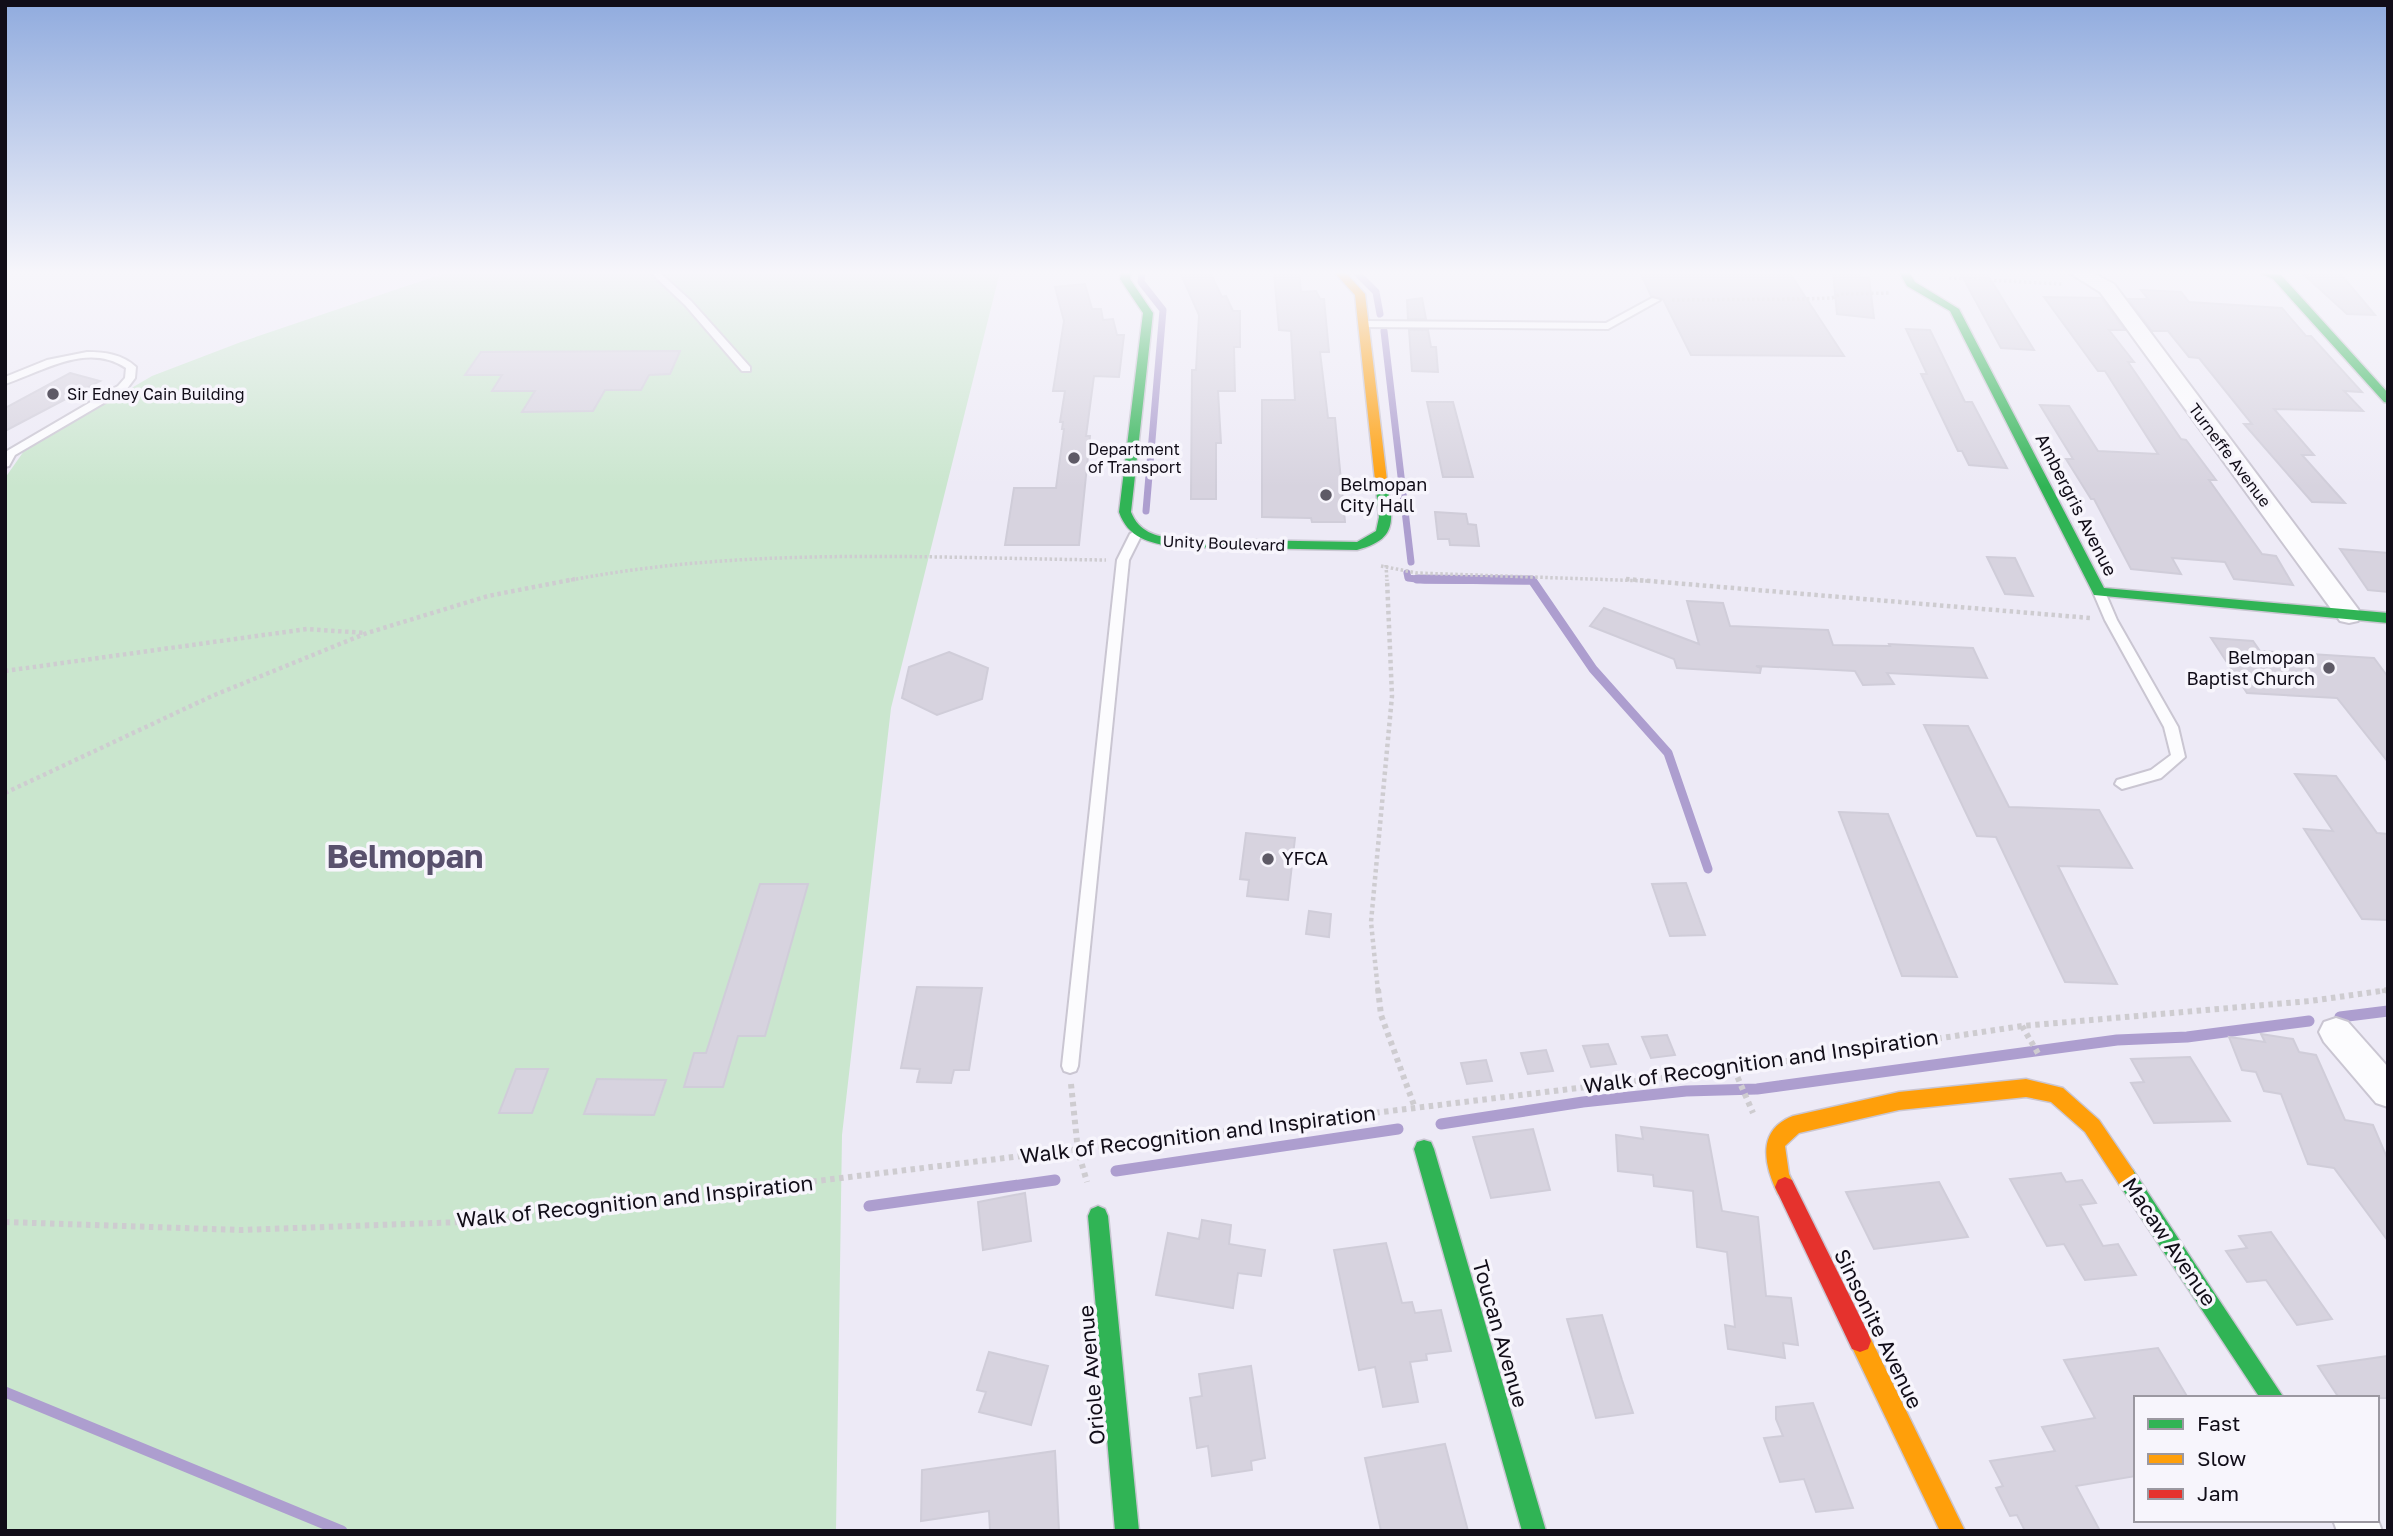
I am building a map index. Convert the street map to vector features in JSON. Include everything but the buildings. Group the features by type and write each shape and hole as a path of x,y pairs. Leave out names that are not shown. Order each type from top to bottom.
{"street":[{"path":"1136,534 1127,523 1125,512 1144,344"},
{"path":"1367,344 1386,521 1383,533 1376,542"},
{"name":"Ambergris Avenue","path":"1972,344 2099,592 2388,618"},
{"name":"Turneffe Avenue","path":"2148,344 2349,615"},
{"path":"2337,344 2388,400"},
{"name":"Unity Boulevard","path":"1136,534 1152,540 1175,543 1350,547 1376,542"},
{"path":"2336,1031 2388,1092"},
{"name":"Macaw Avenue","path":"1775,1143 1793,1125 1899,1101 2026,1088 2056,1094 2092,1126 2272,1396"},
{"name":"Sinsonite Avenue","path":"1775,1143 1779,1175 1952,1531"},
{"name":"Toucan Avenue","path":"1424,1149 1534,1531"},
{"name":"Oriole Avenue","path":"1098,1216 1127,1531"}],"lane":[{"path":"724,344 747,369"},
{"path":"5,381 38,366 75,357 110,356 124,360 131,367 130,378 122,388 11,453 5,464"},
{"path":"1070,1066 1123,561 1136,534"},
{"path":"2099,592 2111,620 2171,727 2178,757 2156,774 2122,784"}],"path":[{"path":"1376,542 1387,566 1392,696 1371,922 1381,1015 1415,1108"},
{"path":"5,793 212,696 367,633 488,596 632,568 778,556 1123,561"},
{"path":"1373,566 1387,566 1417,573 1614,578 2111,620"},
{"path":"5,671 307,629 367,633"},
{"name":"Walk of Recognition and Inspiration","path":"5,1222 240,1230 489,1221 1734,1069 2021,1026 2309,1001 2388,990"},
{"path":"2021,1026 2044,1063"},
{"path":"1070,1066 1078,1151 1098,1216"},
{"path":"1734,1069 1748,1107"}],"green space":[{"path":"237,344 982,344 891,708 842,1135 836,1531 5,1531 5,478 24,451 152,376"}],"waterway":[{"path":"1146,511 1160,344"},
{"path":"1385,344 1411,562"},
{"path":"1407,573 1408,578 1425,580 1533,581"},
{"path":"1417,579 1533,581"},
{"path":"1533,581 1593,669 1668,753 1708,869"},
{"path":"2340,1017 2388,1011"},
{"path":"1441,1124 1583,1102 1686,1091 1757,1089 2117,1040 2187,1037 2309,1021"},
{"path":"1116,1171 1398,1129"},
{"path":"869,1206 1055,1180"},
{"path":"5,1392 342,1531"}],"traffic: fast":[{"path":"1144,344 1125,512 1133,527 1144,536 1175,543 1357,546 1369,543 1382,532 1385,517 1382,489"},
{"path":"1972,344 2099,592 2388,618"},
{"path":"2337,344 2388,400"},
{"path":"1424,1149 1534,1531"},
{"path":"2126,1177 2272,1396"},
{"path":"1098,1216 1127,1531"}],"traffic: slow":[{"path":"1366,344 1382,489"},
{"path":"1785,1187 1779,1175 1775,1143 1793,1125 1899,1101 2026,1088 2056,1094 2092,1126 2126,1177"},
{"path":"1860,1341 1953,1531"}],"traffic: jam":[{"path":"1785,1187 1860,1341"}],"place":[{"name":"Sir Edney Cain Building","path":"53,394"},
{"name":"Department of Transport","path":"1074,458"},
{"name":"Belmopan City Hall","path":"1326,495"},
{"name":"Belmopan Baptist Church","path":"2329,668"},
{"name":"YFCA","path":"1268,859"}],"district":[{"name":"Belmopan","path":"405,857"}]}
